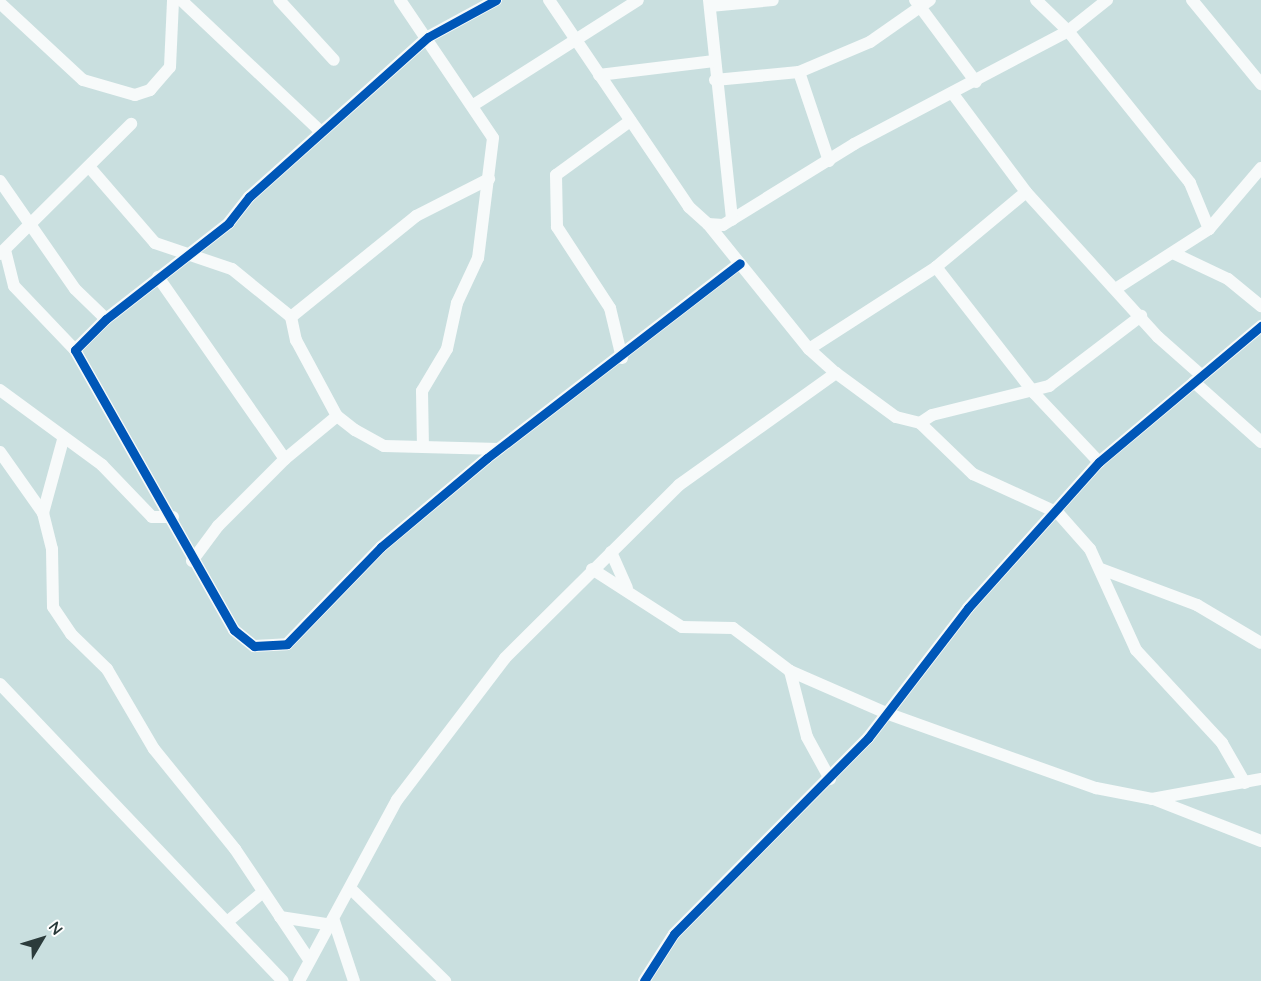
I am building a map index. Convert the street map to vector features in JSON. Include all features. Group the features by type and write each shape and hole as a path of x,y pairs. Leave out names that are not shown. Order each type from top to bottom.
{"street":[{"path":"0,3 82,80 135,95 150,90 170,67 173,0"},
{"path":"181,0 321,131"},
{"path":"279,0 334,60"},
{"path":"400,0 475,104 493,138 489,179 480,211 478,258 457,303 447,349 422,391 423,446"},
{"path":"75,350 106,319 185,255 229,223 321,131 428,37 495,0"},
{"path":"549,0 689,207 708,224 809,349 836,373 896,417 920,423 973,474 1058,513 1101,569 1136,650 1222,743 1245,783"},
{"path":"475,104 638,0"},
{"path":"732,220 715,80 709,3 773,0"},
{"path":"1036,0 1068,31 1190,183 1209,229"},
{"path":"708,224 732,220 829,161 1068,31 1107,0"},
{"path":"1192,0 1261,84"},
{"path":"715,80 799,72 870,42 922,3 976,82"},
{"path":"599,75 714,61"},
{"path":"799,72 829,161"},
{"path":"953,94 1026,192 1117,288 1198,379 1261,442"},
{"path":"622,358 610,308 557,227 556,175 630,121"},
{"path":"131,124 91,169 2,252 14,286 75,350 173,517 192,561 234,630 254,646 286,644 381,548 499,449 622,358 740,263"},
{"path":"1117,288 1209,229 1261,168"},
{"path":"91,169 155,243 232,269 291,317 296,340 337,416 384,446 499,449"},
{"path":"291,317 416,216 489,179"},
{"path":"0,181 32,223 75,289 106,319"},
{"path":"809,349 936,267 1026,192"},
{"path":"1173,253 1228,279 1261,306"},
{"path":"936,267 1034,393 1099,462"},
{"path":"158,277 285,459"},
{"path":"920,423 932,415 1034,393 1071,372 1141,316"},
{"path":"644,981 674,934 830,779 886,713 968,608 1058,513 1099,462 1261,326"},
{"path":"298,981 309,958 333,923 397,800 505,658 679,485 836,373"},
{"path":"0,390 63,440 102,465 152,517 173,517"},
{"path":"192,561 218,526 285,459 337,416"},
{"path":"43,513 63,440"},
{"path":"0,452 43,513 52,549 53,607 71,634 107,669 154,749 263,892 309,958"},
{"path":"612,552 627,588"},
{"path":"592,569 627,588 682,627 733,628 750,637 790,671 886,713 1096,788 1152,799 1261,841"},
{"path":"1101,569 1197,605 1261,644"},
{"path":"790,671 807,737 830,779"},
{"path":"0,684 283,981"},
{"path":"1152,799 1261,779"},
{"path":"351,889 446,981"},
{"path":"227,922 263,892"},
{"path":"280,917 333,923"},
{"path":"333,923 354,981"}],"cycle path":[{"path":"496,0 428,37 249,197 229,223 106,319 75,350 234,630 254,646 287,644 381,547 487,458 740,263"},
{"path":"644,981 674,934 868,738 968,608 1099,462 1261,326"}]}
